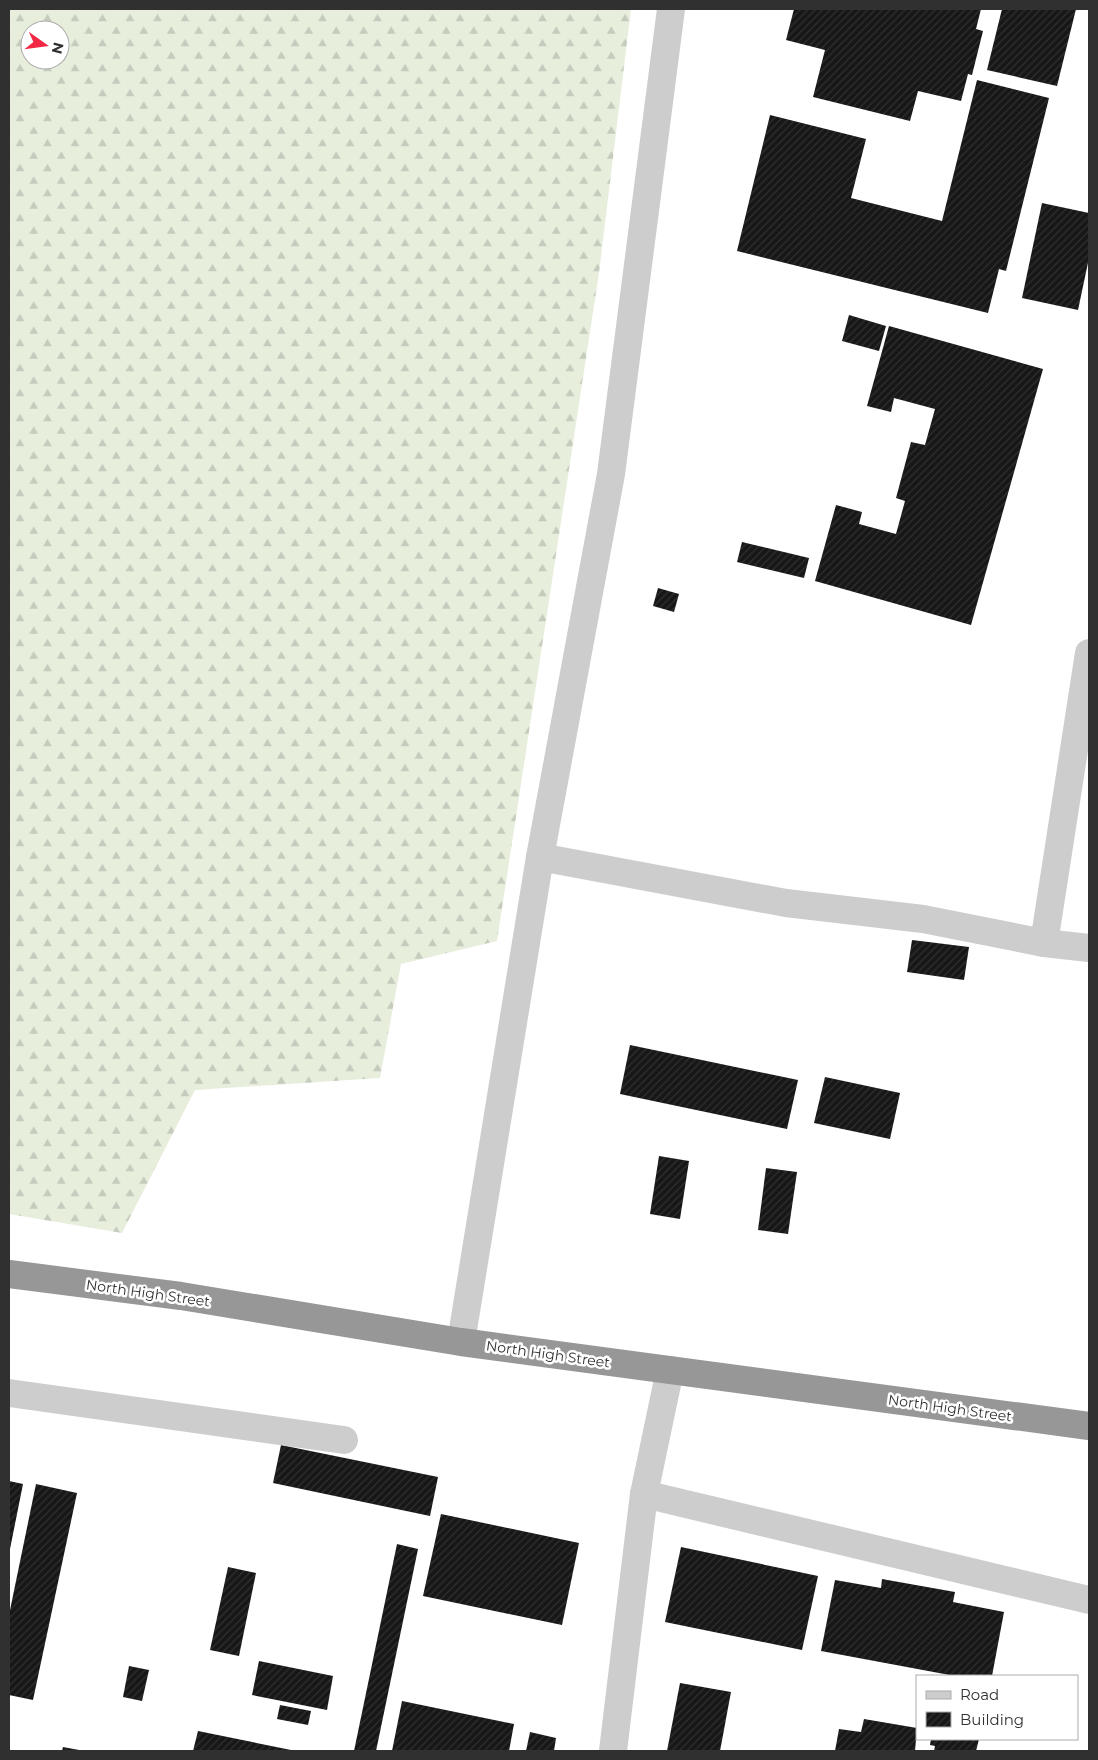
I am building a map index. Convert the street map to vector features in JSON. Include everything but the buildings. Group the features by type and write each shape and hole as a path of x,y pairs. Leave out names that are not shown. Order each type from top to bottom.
{"highway":[{"name":"North High Street","path":"9,1274 182,1296 461,1342 1089,1426"}],"street":[{"path":"461,1342 540,857 611,474 671,9"},
{"path":"1044,943 1089,653"},
{"path":"540,857 786,903 923,919 1044,943 1089,948"},
{"path":"613,1751 644,1494 670,1370"},
{"path":"9,1393 344,1440"},
{"path":"644,1494 1089,1600"}],"green space":[{"path":"9,9 631,9 599,273 497,941 401,964 380,1078 195,1090 122,1233 9,1214"}]}
